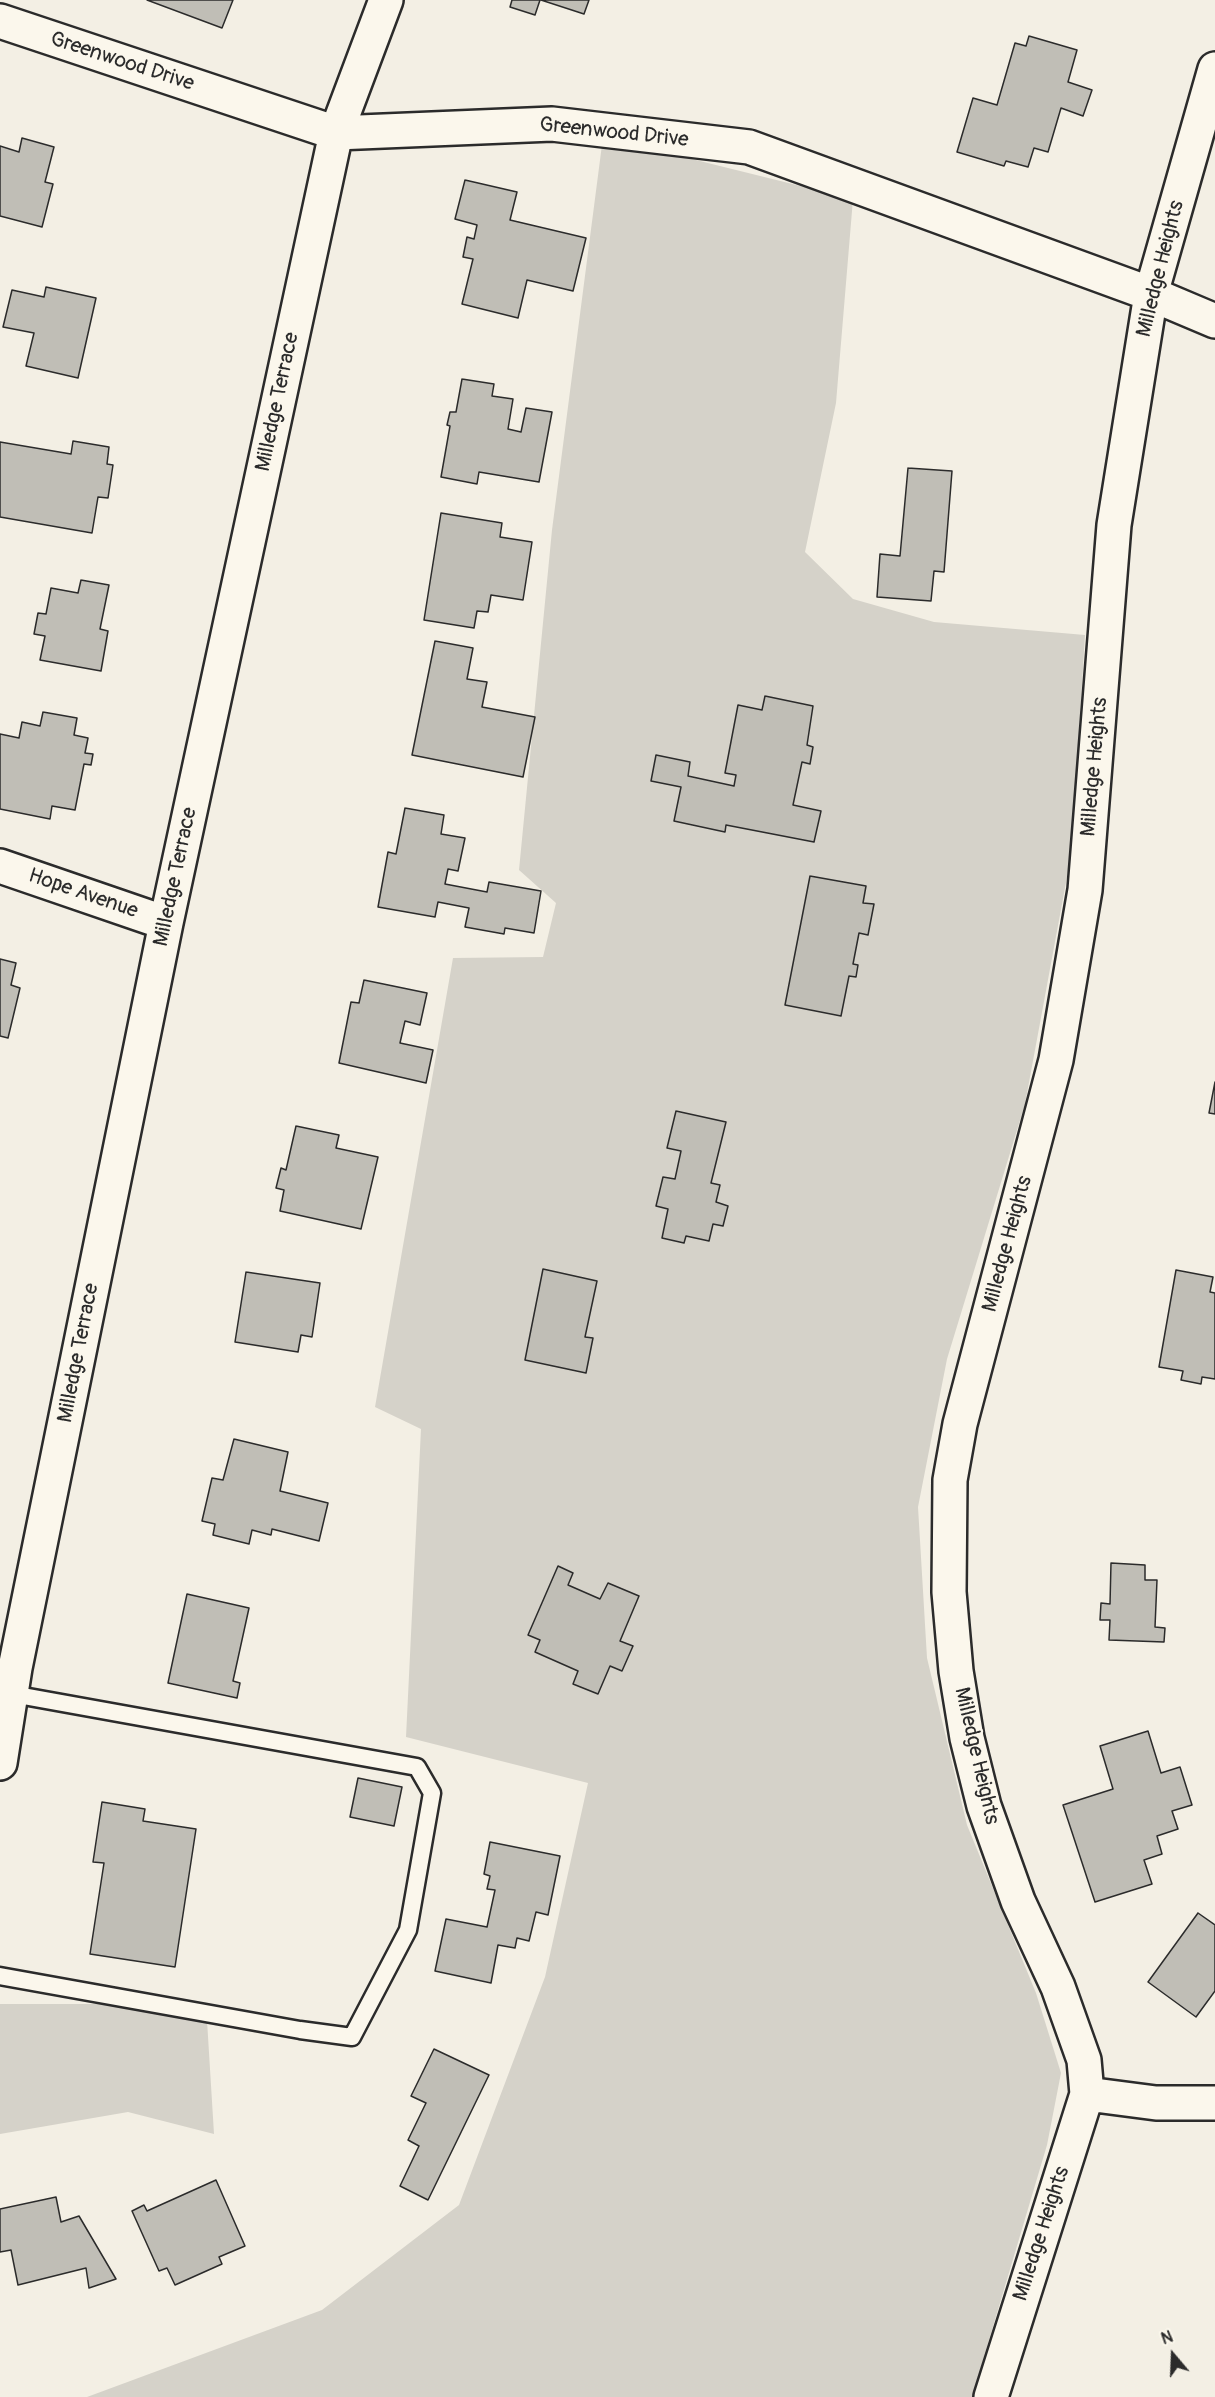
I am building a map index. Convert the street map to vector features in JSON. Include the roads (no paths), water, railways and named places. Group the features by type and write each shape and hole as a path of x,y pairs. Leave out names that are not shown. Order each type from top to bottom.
{"street":[{"name":"Milledge Terrace","path":"0,1763 9,1676 165,923 336,133 386,0"},
{"name":"Greenwood Drive","path":"0,21 336,133 552,124 749,147 1151,294 1215,321"},
{"name":"Milledge Heights","path":"991,2397 1086,2094 1084,2060 1058,1987 1018,1900 984,1806 967,1738 949,1592 950,1480 960,1424 1056,1060 1085,890 1114,525 1151,294 1215,69"},
{"name":"Hope Avenue","path":"0,866 165,923"},
{"path":"1086,2094 1156,2103 1215,2103"}],"lane":[{"path":"0,1976 300,2030 352,2037 408,1930 432,1793 417,1767 9,1676"}]}
